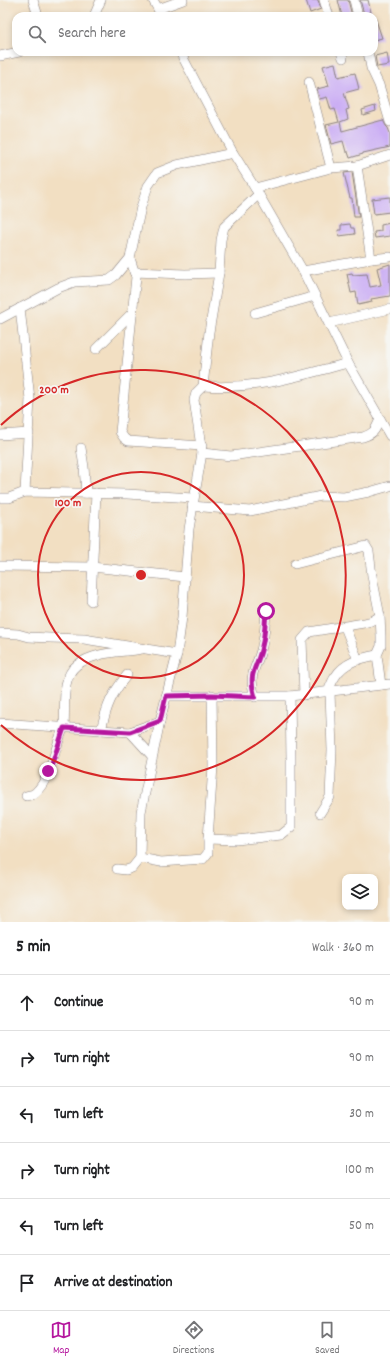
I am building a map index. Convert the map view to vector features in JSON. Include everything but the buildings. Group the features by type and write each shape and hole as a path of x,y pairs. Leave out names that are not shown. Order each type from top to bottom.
{"street":[{"path":"33,0 37,12"},
{"path":"96,12 101,0"},
{"path":"158,8 183,0"},
{"path":"324,0 328,12"},
{"path":"354,0 357,12"},
{"path":"0,56 12,53"},
{"path":"182,56 232,153 257,191 303,271 348,363 390,436"},
{"path":"369,56 371,68 379,85 390,122"},
{"path":"309,82 331,168"},
{"path":"0,319 58,288 74,282 109,280 116,275 130,258 141,207 148,186 157,173 177,165 232,153"},
{"path":"117,869 126,870 132,868 140,858 141,812 152,756 177,654 192,502 202,450 194,400 196,393 203,386 209,332 219,273 221,240 224,227 257,191 331,168 357,166 390,155"},
{"path":"357,166 371,259"},
{"path":"303,271 390,257"},
{"path":"130,258 136,277 120,432 128,441 202,450 231,456 363,437 372,434 380,419"},
{"path":"134,272 185,274 219,273"},
{"path":"255,313 315,296"},
{"path":"20,308 30,399 25,492"},
{"path":"329,323 390,309"},
{"path":"96,349 132,313"},
{"path":"203,386 226,388 258,385 348,363"},
{"path":"0,435 29,433"},
{"path":"81,448 86,493"},
{"path":"0,498 9,498 25,492 127,494 250,511 321,496 344,497 363,494 390,486"},
{"path":"91,601 96,493"},
{"path":"166,696 290,696 386,684 377,655 381,646 380,616 372,576 370,551 366,546 295,564"},
{"path":"0,566 92,566 185,577"},
{"path":"255,697 252,684 252,675 262,645 266,611"},
{"path":"304,695 302,640 309,632 368,622 380,616"},
{"path":"345,627 358,660"},
{"path":"0,633 50,638 84,639 177,654"},
{"path":"26,796 34,794 41,786 52,764 64,728 66,683 72,669 78,664 93,657 142,649"},
{"path":"320,813 330,798 332,742 329,692 335,677 347,665 358,660 377,655"},
{"path":"101,730 106,709 114,691 127,675"},
{"path":"140,858 161,862 204,860 208,853 213,766 212,695"},
{"path":"208,839 237,840 281,835 291,827 292,759 290,696"},
{"path":"0,723 130,732 160,721"},
{"path":"130,732 152,756"}],"route":[{"path":"48,771 52,764 59,738 64,728 130,732 160,721 166,696 212,695 255,697 252,684 252,675 262,645 266,611"}]}
